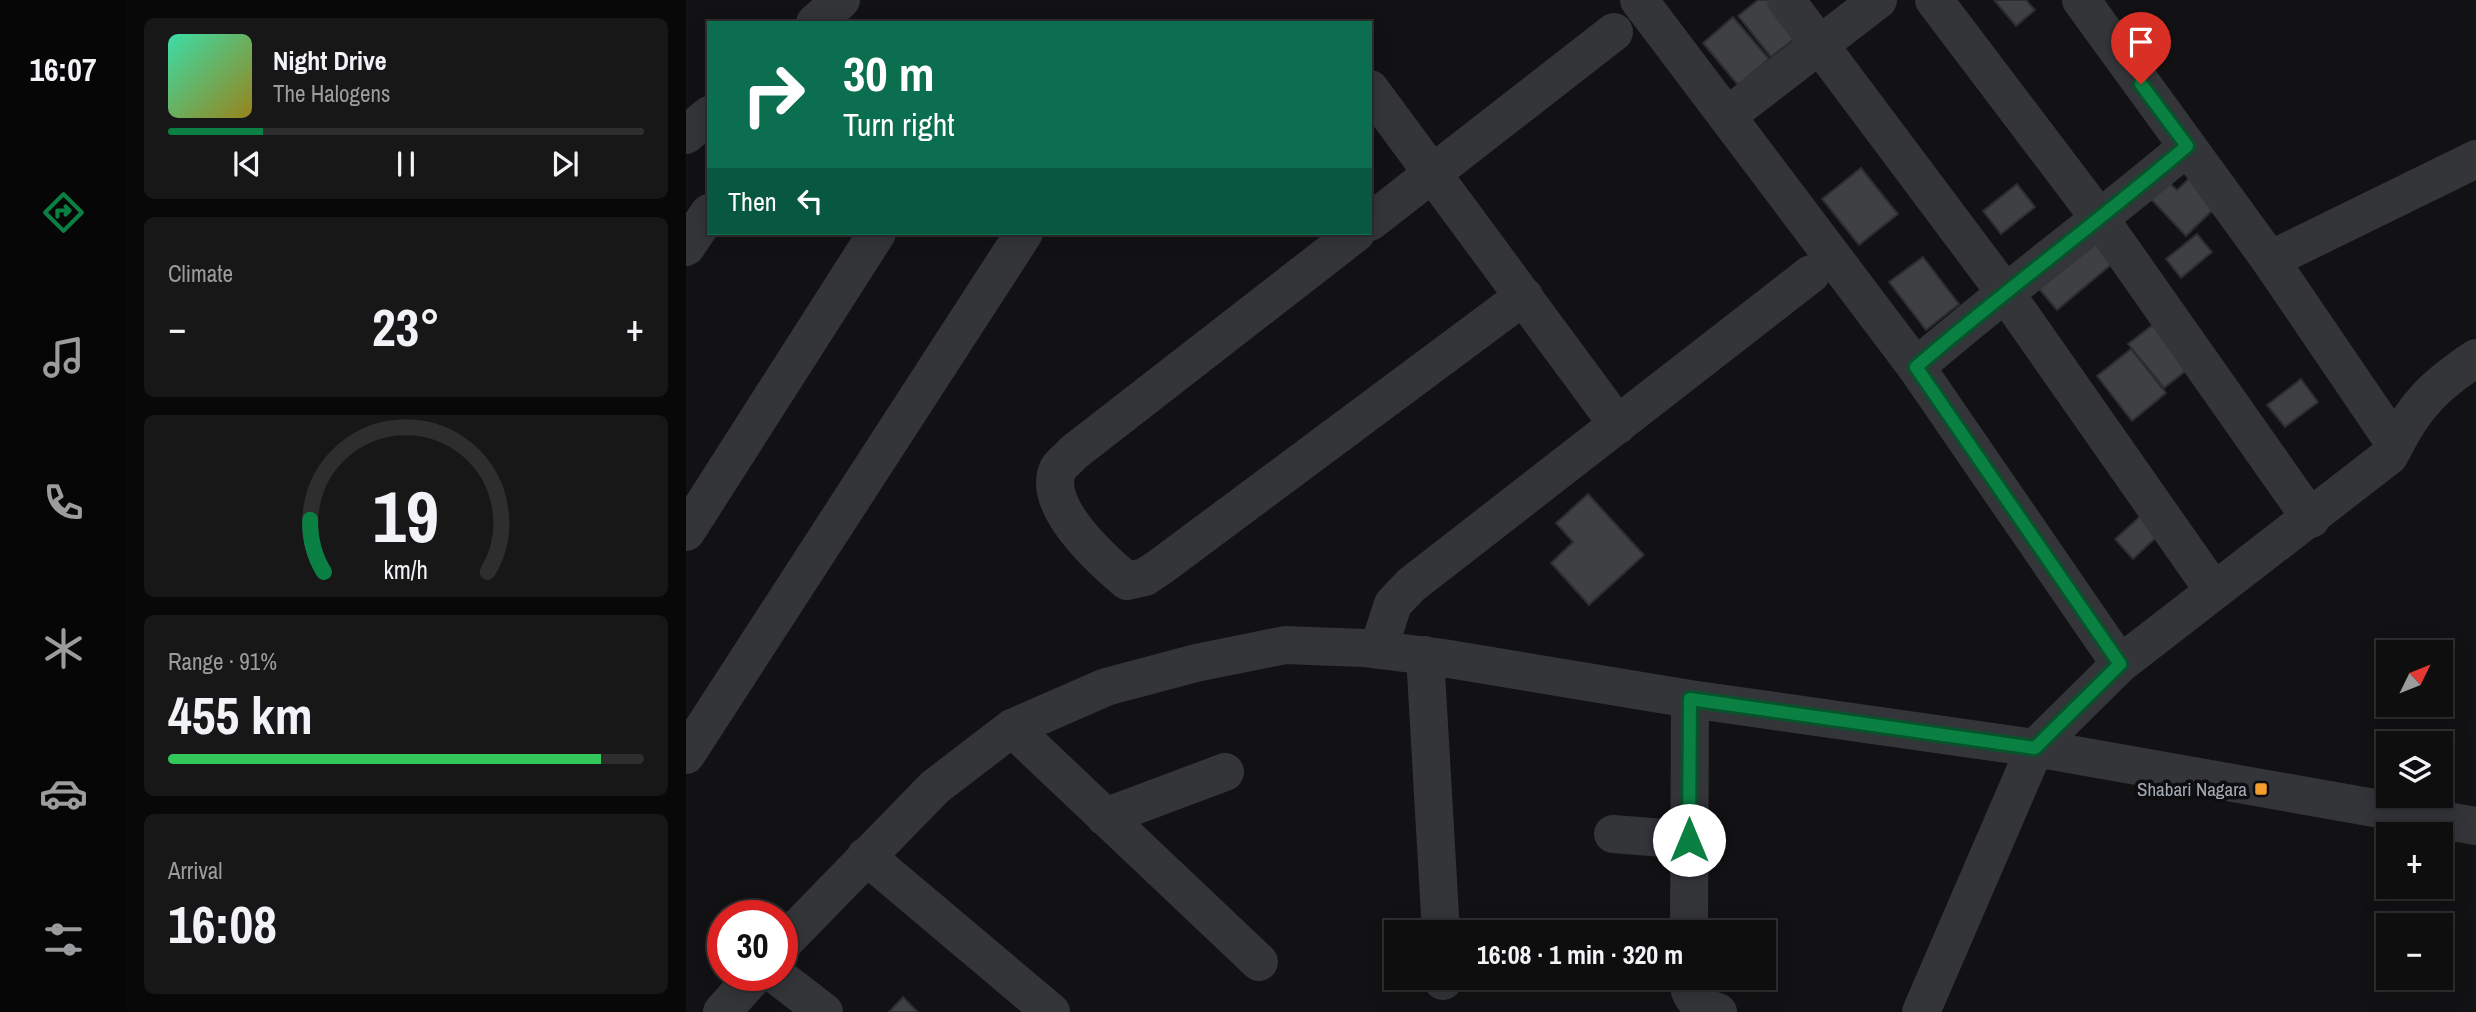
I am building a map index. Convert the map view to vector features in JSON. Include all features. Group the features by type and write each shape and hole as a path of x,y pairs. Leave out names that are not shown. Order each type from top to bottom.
{"street":[{"path":"818,21 841,0"},
{"path":"1639,0 1916,367 2120,664"},
{"path":"1786,0 2004,291 2214,591"},
{"path":"1727,116 1878,0"},
{"path":"1934,0 2100,219 2311,519"},
{"path":"2081,0 2270,260 2391,438 2394,447"},
{"path":"1372,220 1614,32"},
{"path":"1372,92 1618,425"},
{"path":"686,135 707,118"},
{"path":"1916,367 2004,291 2100,219 2187,146"},
{"path":"2270,260 2476,159"},
{"path":"686,247 707,216"},
{"path":"686,532 699,483 876,235"},
{"path":"686,755 1023,235"},
{"path":"1353,235 1073,453 1058,469 1056,487 1059,504 1097,555 1127,581 1145,577 1160,567 1524,296"},
{"path":"1378,650 1393,604 1411,585 1811,274"},
{"path":"1921,1012 2035,748 2120,664 2311,519 2389,456 2411,413 2436,384 2476,358"},
{"path":"798,927 935,787 1012,728 1106,687 1196,663 1285,645 1425,655 1690,699 2035,748 2476,826"},
{"path":"1425,655 1439,920"},
{"path":"1689,920 1690,699"},
{"path":"1012,728 1259,962"},
{"path":"1105,817 1225,772"},
{"path":"1613,834 1689,840"},
{"path":"866,856 1051,1012"},
{"path":"1688,990 1700,1006 1718,1012"},
{"path":"722,1012 741,991"},
{"path":"797,991 824,1012"}],"building":[{"path":"1758,0 1776,0 1802,33 1771,57 1738,16"},
{"path":"1994,0 2026,0 2035,10 2016,26"},
{"path":"1733,17 1769,59 1738,85 1703,43"},
{"path":"1861,168 1898,214 1859,245 1822,199"},
{"path":"2195,173 2222,201 2186,236 2148,196 2165,179 2177,190"},
{"path":"2017,184 2035,207 2001,234 1983,211"},
{"path":"2097,231 2119,258 2057,310 2034,283"},
{"path":"2197,234 2212,252 2181,278 2166,259"},
{"path":"1923,257 1959,304 1926,330 1889,282"},
{"path":"2163,317 2198,361 2164,388 2128,344"},
{"path":"2131,349 2166,393 2132,421 2097,376"},
{"path":"2301,379 2318,402 2285,427 2267,405"},
{"path":"1588,494 1644,555 1589,605 1551,563 1573,542 1556,523"},
{"path":"2144,513 2162,532 2133,559 2115,539"},
{"path":"903,997 918,1012 889,1012"}],"place":[{"name":"Shabari Nagara","path":"2261,789"}],"route":[{"path":"1689,840 1690,699 2035,748 2120,664 1916,367 2004,291 2100,219 2187,146 2141,84"}]}
